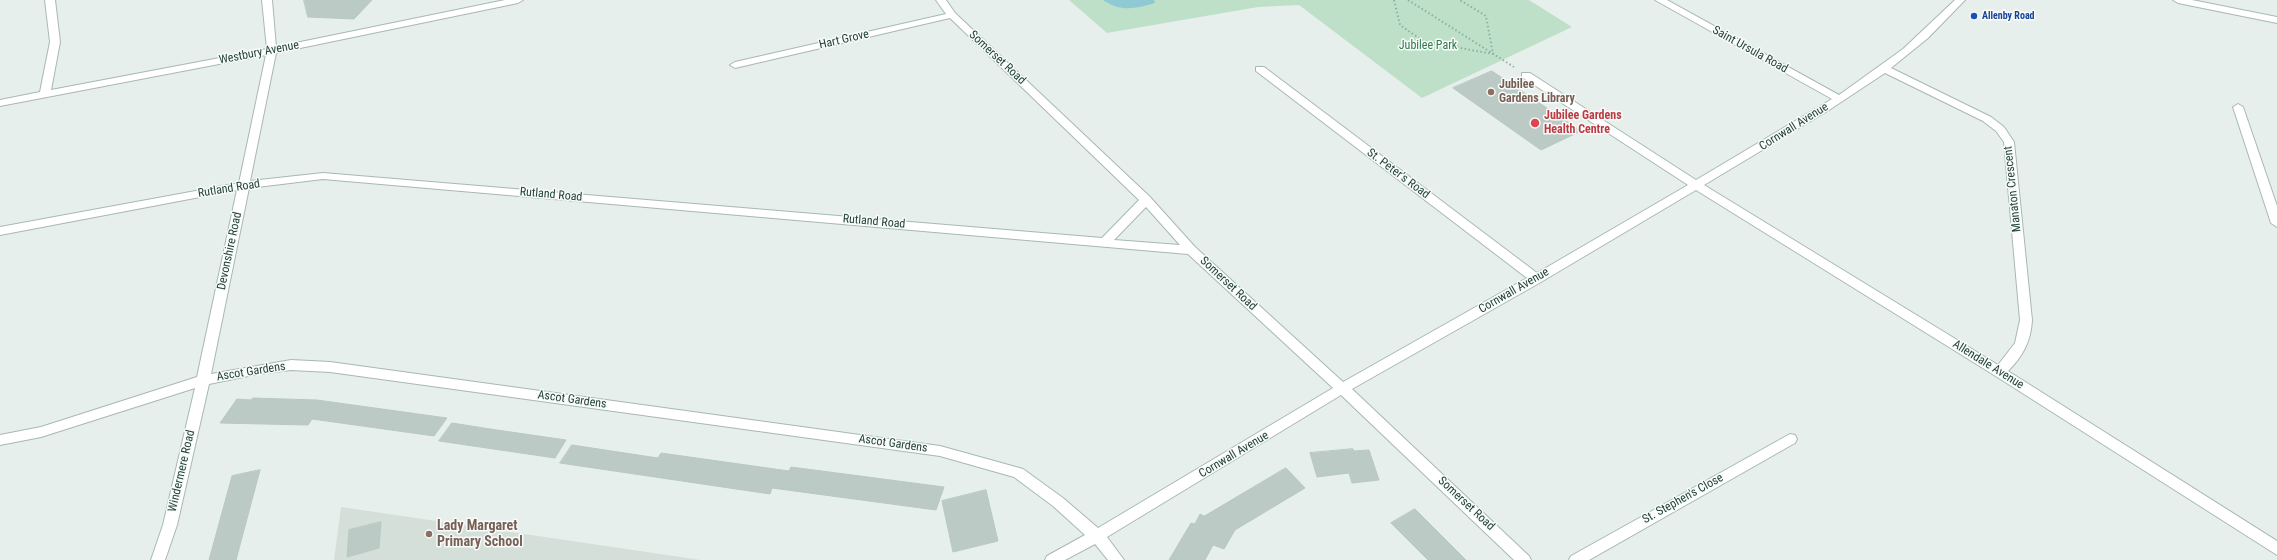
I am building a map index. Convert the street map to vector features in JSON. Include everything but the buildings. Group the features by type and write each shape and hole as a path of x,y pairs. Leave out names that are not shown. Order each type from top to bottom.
{"street":[{"path":"45,94 55,42 50,0"},
{"name":"Devonshire Road","path":"203,380 272,51 267,0"},
{"name":"Westbury Avenue","path":"0,103 272,51 514,0"},
{"name":"Somerset Road","path":"941,0 952,15 1146,200 1191,250 1524,560"},
{"name":"Saint Ursula Road","path":"1660,0 1839,99"},
{"name":"Cornwall Avenue","path":"1052,560 1097,536 1341,389 1537,279 1839,99 1885,69 1945,18 1960,0"},
{"path":"2178,0 2277,20"},
{"name":"Hart Grove","path":"735,65 952,15"},
{"name":"St. Peter's Road","path":"1260,69 1537,279"},
{"name":"Manaton Crescent","path":"1885,69 1987,119 2000,129 2009,142 2026,320 2024,341 2013,358 1999,372"},
{"name":"Allendale Avenue","path":"1526,75 1696,185 1999,372 2277,549"},
{"path":"2238,107 2277,223"},
{"name":"Rutland Road","path":"0,231 245,185 323,176 1106,241 1191,250"},
{"path":"1106,241 1146,200"},
{"name":"Ascot Gardens","path":"0,440 41,432 203,380 258,369 291,365 330,367 940,451 1018,473 1058,502 1097,536 1117,560"},
{"name":"Windermere Road","path":"158,560 170,525 203,380"},
{"name":"St. Stephen's Close","path":"1576,560 1790,439"}],"path":[{"path":"1394,0 1400,25 1423,41 1493,54"},
{"path":"1408,0 1526,75"},
{"path":"1460,0 1486,16 1493,54"}],"shaded area":[{"name":"Lady Margaret Primary School","path":"341,507 701,560 334,560"}],"green space":[{"name":"Jubilee Park","path":"1069,0 1529,0 1572,27 1422,98 1299,5 1258,7 1107,33"}],"water":[{"path":"1103,0 1154,0 1155,3 1135,8 1122,8 1109,4"}],"place":[{"name":"Allenby Road","path":"1974,16"},
{"name":"Jubilee Gardens Library","path":"1491,92"},
{"name":"Jubilee Gardens Health Centre","path":"1535,123"},
{"name":"Lady Margaret Primary School","path":"429,534"}]}
